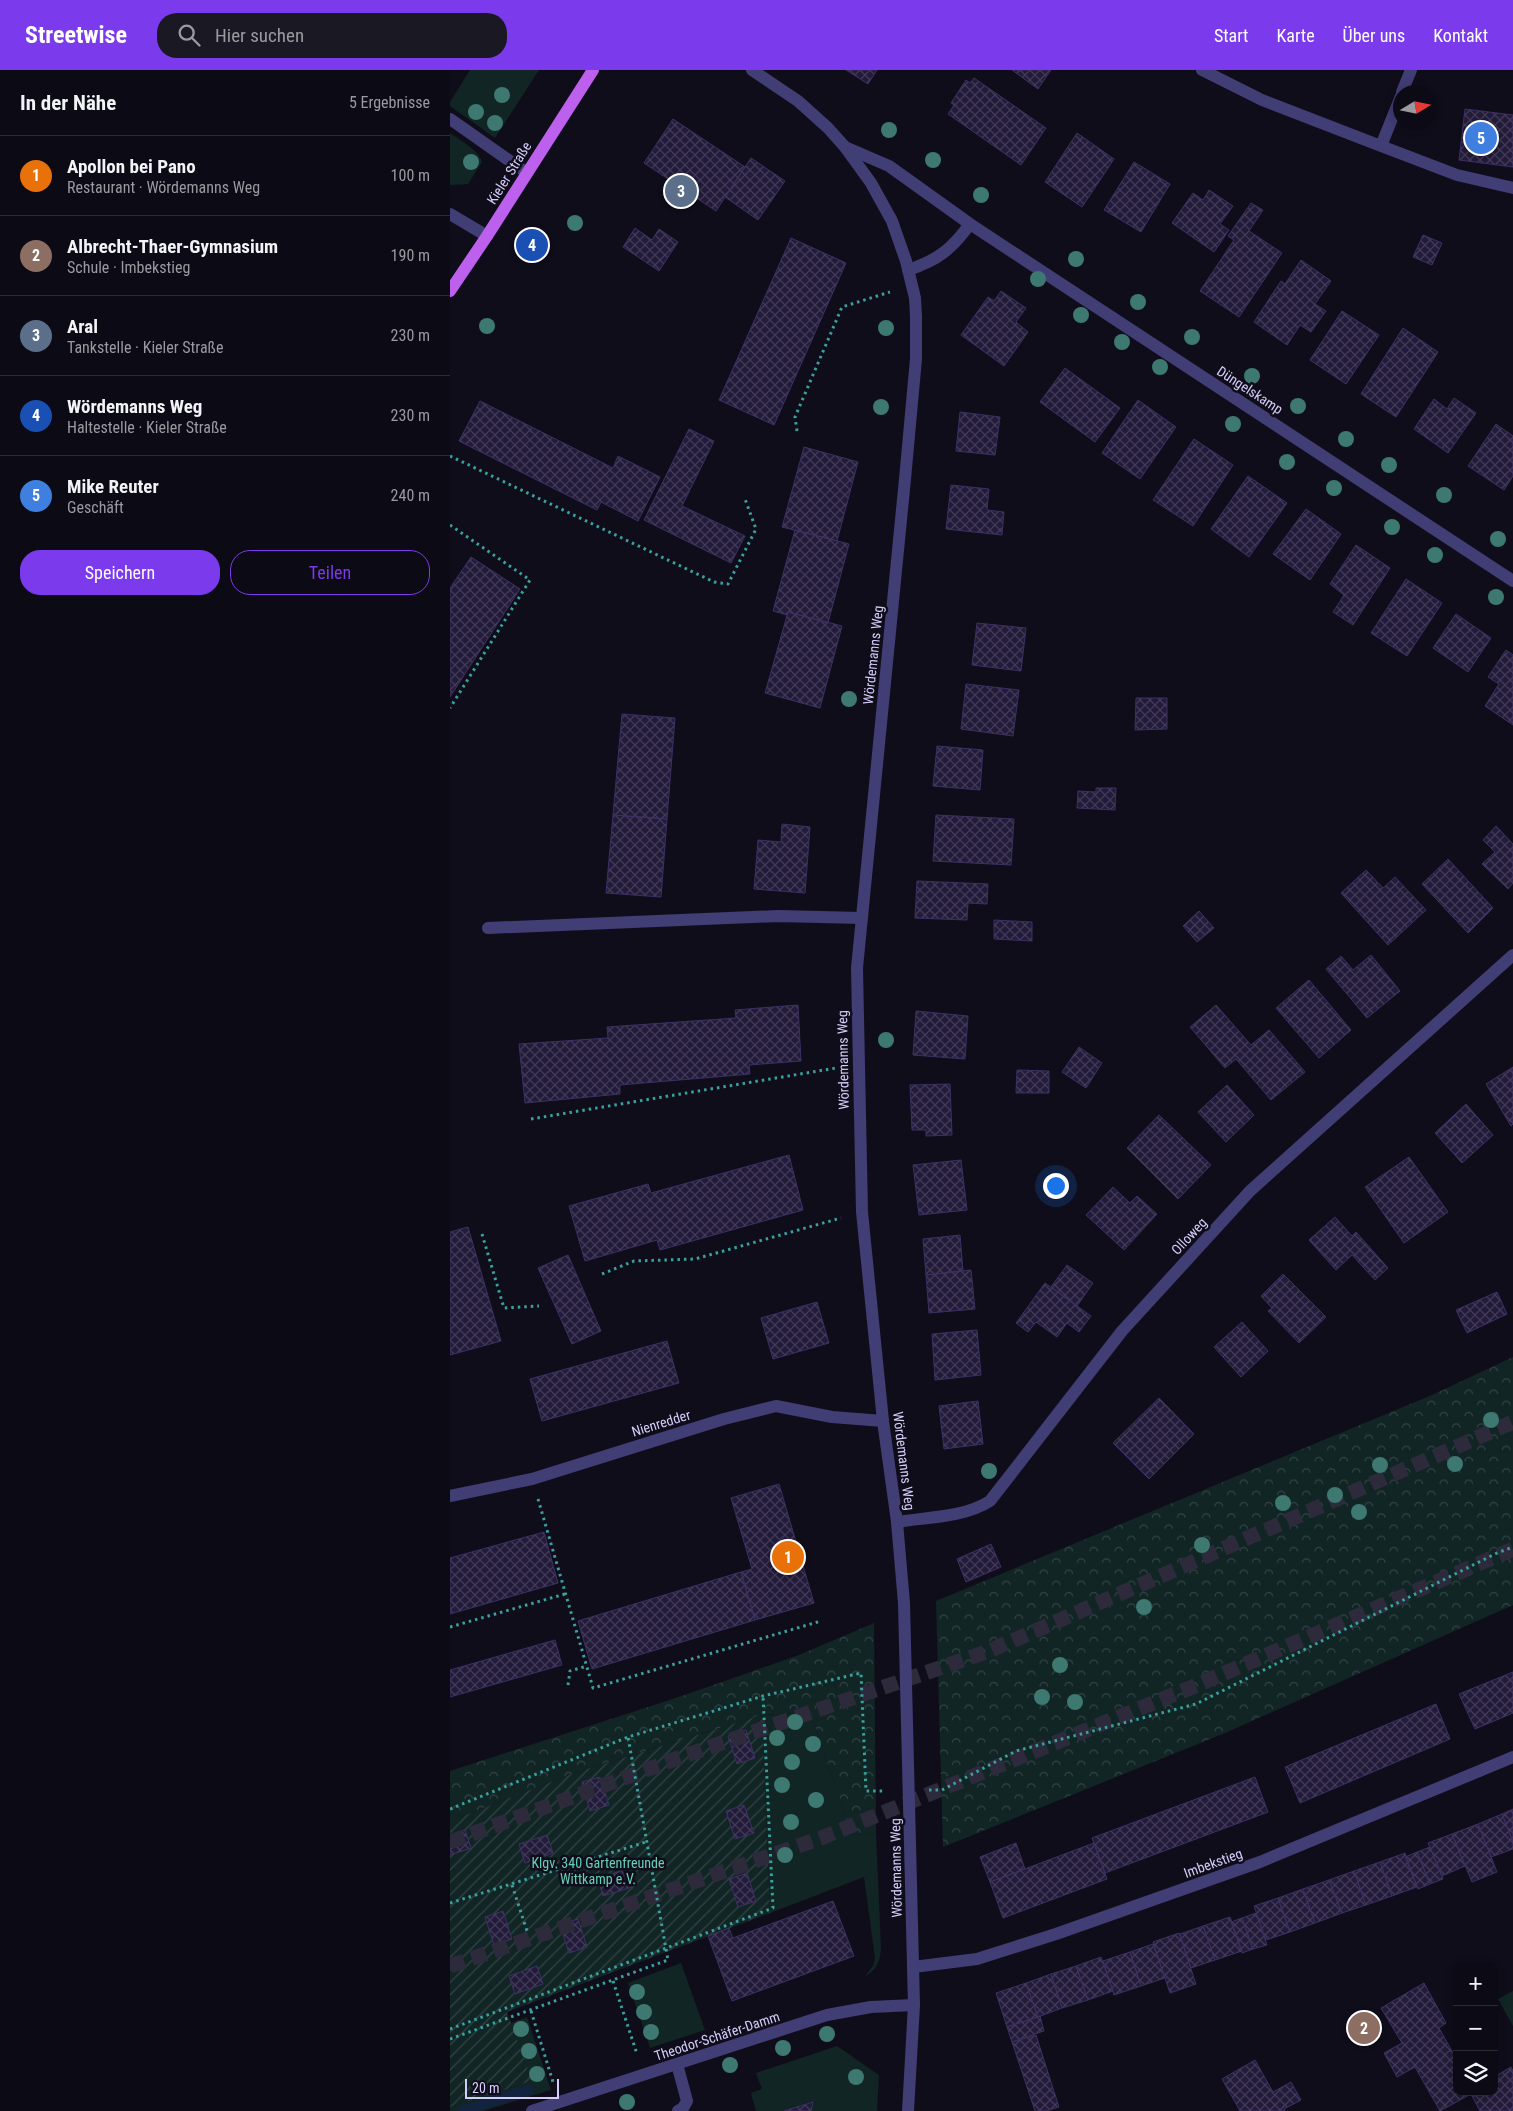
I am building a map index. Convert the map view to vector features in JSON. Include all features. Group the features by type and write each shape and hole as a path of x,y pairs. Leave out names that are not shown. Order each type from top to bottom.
{"main road":[{"name":"Kieler Straße","path":"450,291 593,70"}],"street":[{"name":"Wördemanns Weg","path":"752,70 798,101 828,128 867,176 892,221 912,285 916,316 916,359 857,968 862,1212 883,1421 897,1522 904,1603 914,2005 908,2111"},
{"path":"1202,70 1262,100 1457,175 1513,188"},
{"path":"1405,85 1411,70"},
{"path":"1381,146 1393,114"},
{"path":"450,119 527,173"},
{"name":"Düngelskamp","path":"845,147 889,166 970,224 1513,582"},
{"path":"450,214 487,236"},
{"path":"908,270 927,264 944,254 970,224"},
{"path":"488,928 778,916 862,918"},
{"name":"Olloweg","path":"897,1522 977,1509 990,1501 1122,1331 1250,1192 1513,955"},
{"name":"Nienredder","path":"450,1496 532,1479 724,1419 776,1406 848,1419 883,1421"},
{"name":"Imbekstieg","path":"913,1966 978,1959 1056,1934 1260,1862 1513,1757"},
{"name":"Theodor-Schäfer-Damm","path":"532,2111 836,2013 871,2006 914,2005"},
{"path":"677,2064 687,2101 683,2108 678,2111"}],"path":[{"path":"797,431 795,417 842,306 912,285"},
{"path":"450,456 714,582 728,584 756,529 744,499"},
{"path":"450,525 530,580 450,708"},
{"path":"531,1119 858,1064"},
{"path":"602,1274 634,1261 695,1259 862,1212"},
{"path":"482,1234 504,1308 539,1306"},
{"path":"532,1479 593,1688 821,1621"},
{"path":"450,1809 628,1737 763,1696 861,1673 866,1791 942,1790 1016,1751 1196,1704 1497,1553 1513,1547"},
{"path":"450,1626 566,1594"},
{"path":"568,1685 570,1671 587,1666"},
{"path":"450,2029 773,1908 763,1696"},
{"path":"450,2039 668,1960 628,1737"},
{"path":"450,1903 646,1842"},
{"path":"512,1885 527,1931"},
{"path":"613,1981 644,2076"},
{"path":"531,2010 559,2102"}],"green space":[{"path":"470,70 539,70 495,138 450,106 450,102"},
{"path":"450,133 473,149 482,162 468,184 450,185"},
{"path":"1513,1357 1513,1605 1225,1733 943,1847 936,1601 1432,1395"},
{"path":"874,1623 876,1833 852,1835 810,1712 762,1715 574,1773 450,1821 450,1771 682,1696 799,1655"},
{"path":"810,1712 852,1835 876,1833 881,1949 877,1965 865,1976 873,1966 875,1958 864,1877 770,1913 762,1715"},
{"name":"Klgv. 340 Gartenfreunde Wittkamp e.V.","path":"762,1715 770,1913 507,2012 532,2081 450,2107 450,1821 574,1773"},
{"path":"681,1963 705,2030 650,2048 628,1983"},
{"path":"1513,1991 1513,2026 1498,1999"},
{"path":"527,2017 551,2090 483,2111 450,2111 450,2107 531,2081 511,2023"},
{"path":"837,2046 879,2075 877,2111 811,2111 812,2102 784,2111 756,2111 751,2093 762,2089 756,2073"}],"building":[{"path":"846,70 877,70 868,84"},
{"path":"1012,70 1051,70 1038,89"},
{"path":"974,78 1046,128 1021,165 948,114 954,105 951,103 966,80 970,83"},
{"path":"1465,109 1513,115 1513,167 1459,160"},
{"path":"673,119 745,167 716,211 644,163"},
{"path":"1077,133 1114,159 1082,207 1045,182"},
{"path":"751,158 785,181 758,220 725,197"},
{"path":"1134,162 1170,184 1141,232 1104,210"},
{"path":"1209,190 1233,206 1220,224 1229,230 1214,252 1172,223 1193,193 1203,200"},
{"path":"1251,203 1263,210 1249,231 1282,253 1239,317 1200,291 1234,240 1228,236"},
{"path":"635,228 652,240 659,229 678,242 659,271 623,247"},
{"path":"1423,235 1442,243 1432,265 1413,257"},
{"path":"791,238 846,263 774,425 719,400"},
{"path":"1301,260 1331,281 1315,304 1326,311 1311,332 1300,325 1287,345 1254,322 1281,281 1285,284"},
{"path":"1001,291 1026,308 1016,322 1028,332 1004,366 961,335 988,297 994,301"},
{"path":"1342,311 1379,335 1346,384 1310,360"},
{"path":"1403,328 1438,352 1396,417 1361,394"},
{"path":"1065,368 1120,408 1095,442 1040,402"},
{"path":"1454,398 1476,413 1448,453 1414,429 1434,399 1447,409"},
{"path":"1138,400 1176,427 1140,479 1102,453"},
{"path":"480,401 613,468 618,456 660,477 638,521 601,502 597,510 459,441"},
{"path":"960,412 1000,417 995,455 956,451"},
{"path":"1496,424 1513,436 1513,476 1504,490 1468,466"},
{"path":"689,429 714,441 682,506 745,536 731,563 644,520"},
{"path":"1194,439 1233,465 1193,526 1153,500"},
{"path":"804,447 858,462 837,541 782,527"},
{"path":"1248,476 1287,503 1249,557 1211,529"},
{"path":"951,485 989,489 987,510 1004,512 1002,535 946,529"},
{"path":"1306,509 1341,534 1310,580 1273,554"},
{"path":"795,530 849,544 828,623 788,612 787,615 773,611"},
{"path":"1356,545 1390,568 1353,625 1333,612 1344,595 1330,584"},
{"path":"471,557 520,589 450,697 450,588"},
{"path":"1406,579 1442,603 1407,656 1371,633"},
{"path":"788,612 842,626 820,708 765,693"},
{"path":"1456,614 1491,638 1468,672 1433,648"},
{"path":"977,623 1026,628 1021,671 972,665"},
{"path":"1506,650 1513,655 1513,725 1485,706 1499,684 1488,677"},
{"path":"966,684 1019,690 1013,736 961,729"},
{"path":"1136,698 1167,698 1167,729 1135,730"},
{"path":"622,714 675,718 667,819 613,815"},
{"path":"937,746 983,750 980,790 933,786"},
{"path":"1096,788 1116,788 1115,810 1077,808 1078,791 1096,792"},
{"path":"613,815 667,819 661,897 606,893"},
{"path":"936,815 1014,819 1011,865 933,861"},
{"path":"782,824 810,827 805,893 754,889 758,840 781,842"},
{"path":"1496,826 1513,844 1513,883 1508,889 1482,864 1495,852 1483,840"},
{"path":"1448,859 1493,908 1468,933 1422,884"},
{"path":"1366,870 1383,888 1395,877 1426,910 1388,945 1341,893"},
{"path":"917,881 988,884 987,904 968,903 967,920 915,918"},
{"path":"1199,911 1214,928 1197,942 1183,926"},
{"path":"994,920 1032,922 1032,941 994,939"},
{"path":"1371,955 1400,991 1367,1018 1326,969 1341,956 1353,970"},
{"path":"1309,980 1351,1030 1319,1058 1276,1008"},
{"path":"798,1005 801,1061 749,1065 750,1074 620,1085 620,1094 525,1103 519,1044 608,1038 607,1027 736,1018 735,1010"},
{"path":"1216,1005 1251,1045 1269,1030 1305,1072 1271,1100 1236,1059 1225,1068 1190,1027"},
{"path":"916,1011 968,1016 965,1059 913,1055"},
{"path":"1079,1047 1102,1063 1086,1088 1062,1072"},
{"path":"1513,1067 1513,1124 1511,1126 1486,1084"},
{"path":"1017,1070 1049,1071 1049,1093 1016,1093"},
{"path":"950,1084 952,1135 926,1136 926,1130 912,1130 910,1085"},
{"path":"1227,1085 1254,1115 1226,1142 1198,1112"},
{"path":"1466,1104 1493,1135 1462,1163 1435,1133"},
{"path":"1159,1115 1211,1165 1178,1199 1127,1148"},
{"path":"789,1155 803,1210 660,1250 657,1240 585,1261 569,1206 648,1184 651,1193"},
{"path":"1409,1157 1448,1212 1404,1243 1365,1187"},
{"path":"961,1160 967,1210 919,1215 913,1165"},
{"path":"1113,1187 1130,1203 1137,1196 1157,1214 1124,1250 1086,1215"},
{"path":"1335,1217 1352,1236 1356,1232 1388,1268 1375,1280 1352,1255 1336,1270 1309,1240"},
{"path":"468,1227 501,1341 450,1355 450,1232"},
{"path":"960,1235 963,1271 926,1275 923,1239"},
{"path":"568,1255 601,1331 572,1344 538,1268"},
{"path":"1067,1265 1093,1283 1077,1306 1051,1287"},
{"path":"971,1270 975,1309 929,1313 926,1275"},
{"path":"1283,1274 1326,1317 1299,1343 1268,1311 1272,1308 1261,1296"},
{"path":"1045,1283 1091,1316 1079,1332 1067,1323 1057,1337 1036,1322 1028,1332 1016,1323"},
{"path":"1497,1292 1507,1314 1467,1333 1456,1310"},
{"path":"817,1302 829,1343 773,1359 761,1318"},
{"path":"1242,1322 1268,1351 1241,1377 1214,1347"},
{"path":"977,1330 981,1375 935,1380 932,1334"},
{"path":"667,1341 679,1383 542,1421 530,1379"},
{"path":"1159,1398 1194,1434 1149,1479 1113,1443"},
{"path":"978,1401 983,1444 944,1449 939,1406"},
{"path":"779,1484 814,1603 755,1620 741,1572 752,1569 731,1498"},
{"path":"544,1532 558,1583 450,1614 450,1558"},
{"path":"991,1544 1001,1567 966,1582 957,1559"},
{"path":"741,1572 755,1620 592,1669 578,1621"},
{"path":"555,1640 562,1665 450,1697 450,1670"},
{"path":"1513,1672 1513,1713 1475,1729 1459,1694"},
{"path":"1436,1704 1450,1739 1300,1803 1285,1767"},
{"path":"746,1730 755,1758 737,1764 728,1736"},
{"path":"600,1777 609,1805 590,1811 582,1782"},
{"path":"1255,1777 1268,1812 1105,1873 1092,1838"},
{"path":"744,1805 754,1833 735,1839 726,1811"},
{"path":"1513,1809 1513,1842 1502,1814"},
{"path":"1502,1814 1513,1842 1513,1849 1491,1857 1478,1824"},
{"path":"1478,1824 1497,1872 1472,1882 1452,1834"},
{"path":"465,1830 471,1848 450,1855 450,1835"},
{"path":"1452,1834 1465,1866 1442,1876 1428,1843"},
{"path":"547,1835 553,1853 525,1863 519,1844"},
{"path":"1016,1843 1025,1869 990,1882 980,1857"},
{"path":"1094,1843 1107,1879 1003,1918 990,1882"},
{"path":"1430,1847 1443,1879 1430,1884 1417,1852"},
{"path":"1417,1852 1430,1884 1418,1889 1405,1857"},
{"path":"1405,1853 1417,1887 1392,1896 1380,1862"},
{"path":"1380,1862 1392,1896 1366,1905 1354,1871"},
{"path":"625,1869 632,1887 603,1896 598,1879"},
{"path":"1354,1871 1366,1905 1342,1913 1329,1880"},
{"path":"747,1873 756,1901 738,1907 729,1879"},
{"path":"1329,1880 1342,1913 1315,1923 1303,1889"},
{"path":"1303,1889 1315,1923 1290,1932 1278,1898"},
{"path":"1278,1898 1290,1932 1266,1940 1254,1906"},
{"path":"833,1901 854,1956 732,2001 708,1936 729,1928 733,1938"},
{"path":"503,1911 512,1939 494,1945 485,1917"},
{"path":"1256,1913 1267,1945 1253,1949 1242,1918"},
{"path":"1230,1917 1242,1951 1215,1960 1203,1926"},
{"path":"1242,1918 1253,1949 1242,1953 1231,1922"},
{"path":"578,1919 587,1947 569,1953 560,1925"},
{"path":"1203,1926 1215,1960 1191,1968 1180,1934"},
{"path":"1179,1933 1196,1984 1170,1993 1153,1942"},
{"path":"1153,1944 1165,1978 1141,1986 1130,1952"},
{"path":"1130,1952 1141,1986 1114,1995 1103,1961"},
{"path":"1101,1957 1113,1991 1088,2000 1076,1966"},
{"path":"537,1966 543,1984 515,1994 509,1976"},
{"path":"1076,1966 1088,2000 1062,2008 1051,1974"},
{"path":"1051,1974 1062,2008 1038,2017 1026,1983"},
{"path":"1026,1983 1038,2017 1007,2027 996,1993"},
{"path":"1424,1983 1446,2023 1439,2028 1453,2053 1453,2096 1467,2096 1440,2111 1415,2067 1397,2077 1384,2053 1402,2043 1381,2008"},
{"path":"1040,2016 1044,2031 1012,2042 1007,2027"},
{"path":"1036,2035 1059,2107 1046,2111 1035,2111 1012,2042"},
{"path":"1255,2060 1273,2092 1291,2082 1301,2100 1284,2109 1285,2111 1240,2111 1222,2079"},
{"path":"1511,2067 1513,2071 1513,2111 1480,2111 1472,2096 1498,2096 1498,2075"},
{"path":"813,2102 811,2111 784,2111"}],"waterway":[{"path":"462,2111 528,2090"}],"tunnel":[{"path":"450,1842 681,1757 989,1651 1513,1422"},
{"path":"450,1966 821,1838 1190,1688 1513,1549"}],"place":[{"name":"Mike Reuter","path":"1481,138"},
{"name":"Aral","path":"681,191"},
{"name":"Wördemanns Weg","path":"532,245"},
{"name":"Apollon bei Pano","path":"788,1557"},
{"name":"Albrecht-Thaer-Gymnasium","path":"1364,2028"}]}
